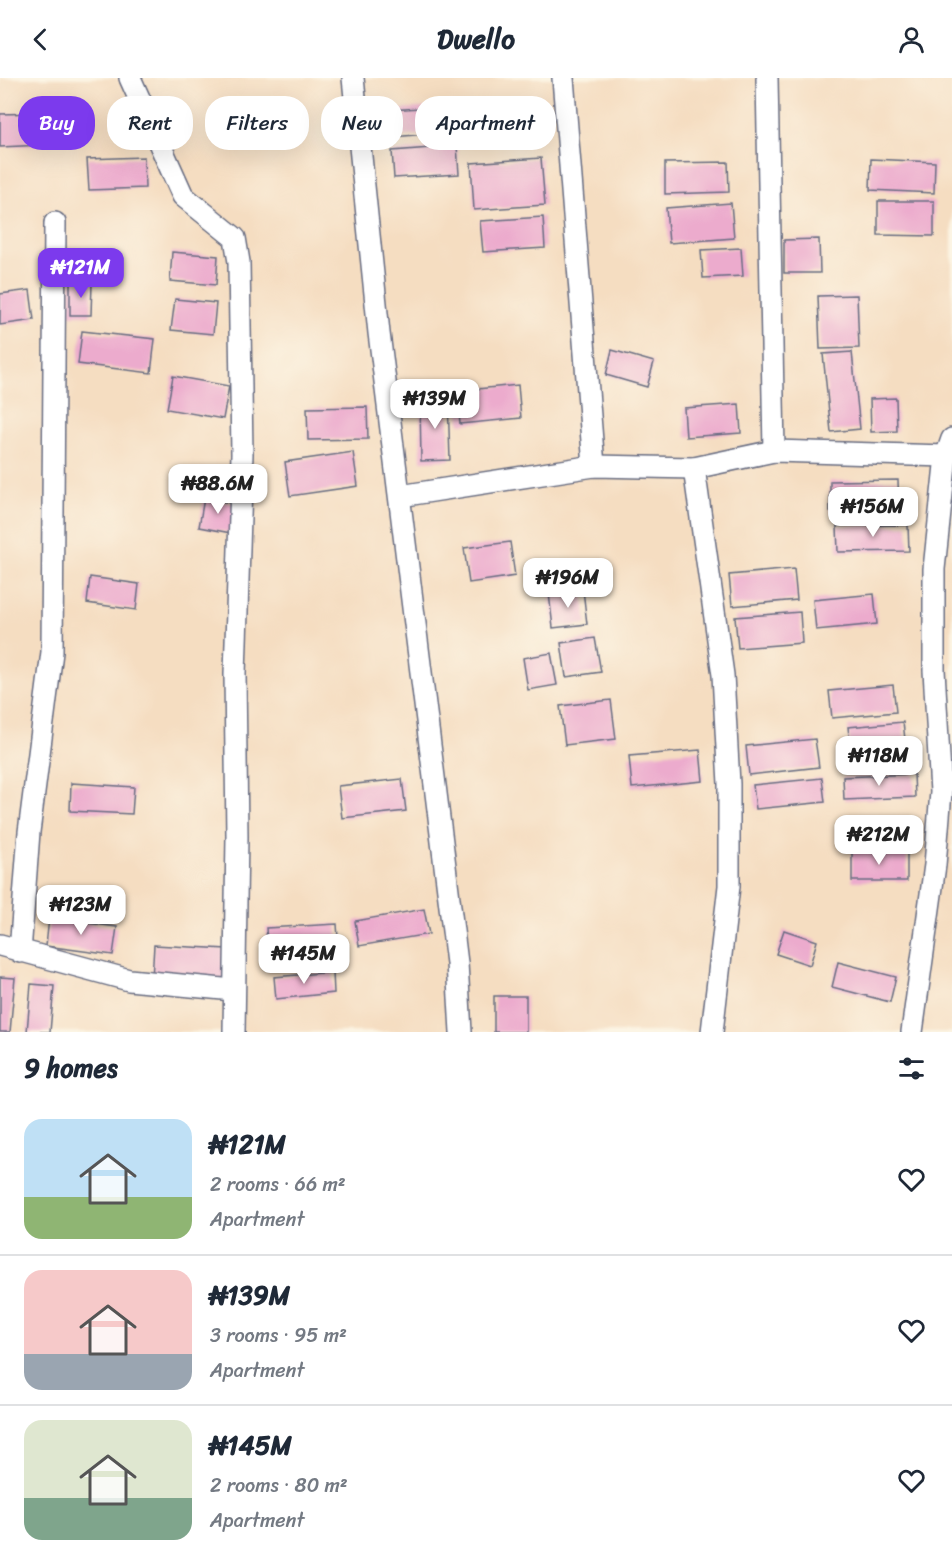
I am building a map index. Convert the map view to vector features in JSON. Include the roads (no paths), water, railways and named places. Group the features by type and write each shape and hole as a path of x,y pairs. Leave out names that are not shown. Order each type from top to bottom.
{"street":[{"path":"130,78 183,196 235,238 239,262 242,454 235,674 237,836 234,1032"},
{"path":"353,78 379,333 457,963 461,1032"},
{"path":"563,78 594,466"},
{"path":"767,78 774,452"},
{"path":"20,952 30,832 52,652 55,223"},
{"path":"400,496 594,466 694,468 774,452 949,448 934,569 934,670 941,792 935,865 912,1032"},
{"path":"694,468 723,675 729,784 729,886 712,1032"},
{"path":"0,945 129,980 233,990"}]}
